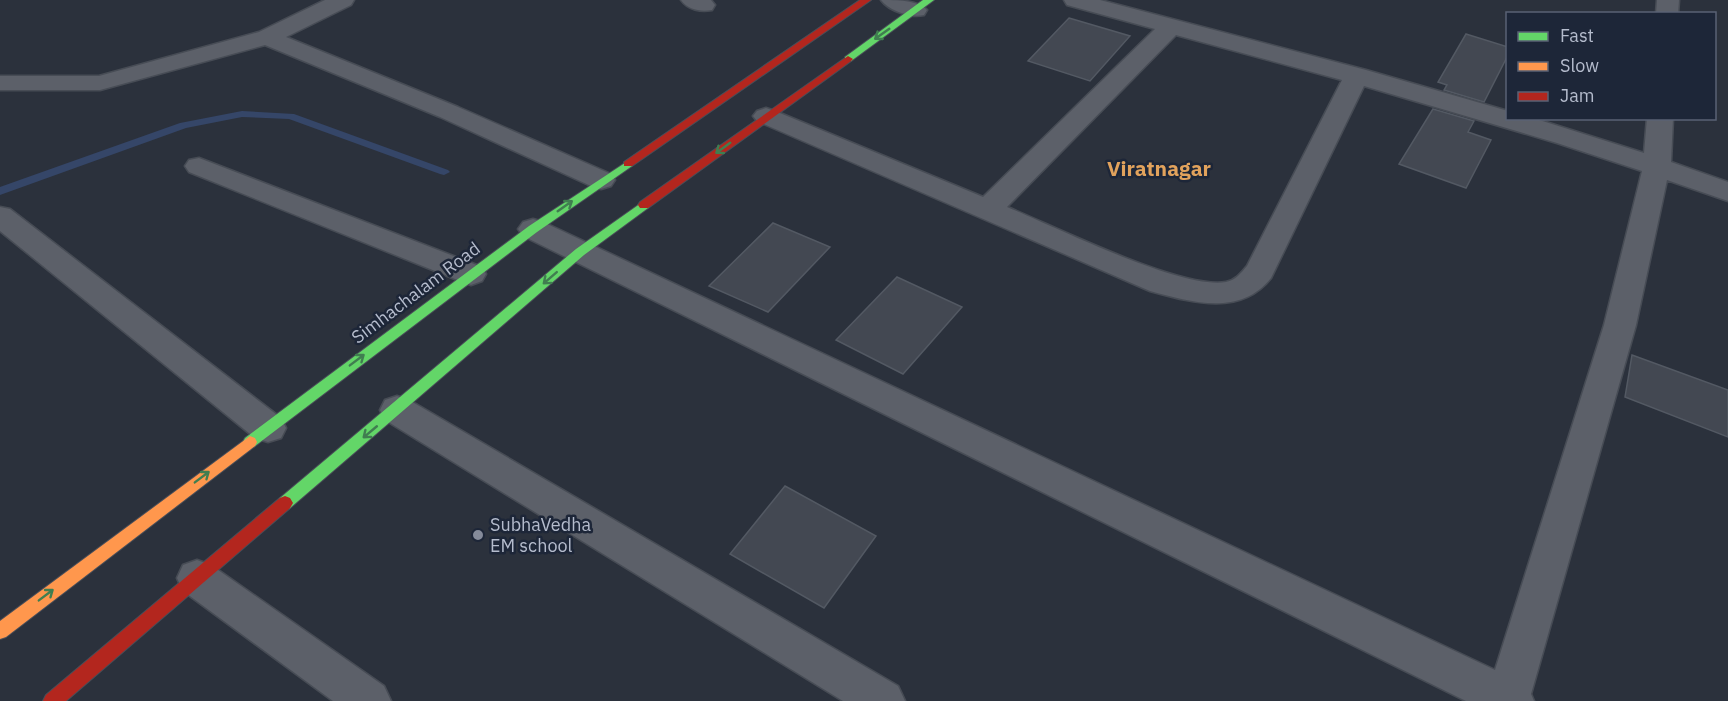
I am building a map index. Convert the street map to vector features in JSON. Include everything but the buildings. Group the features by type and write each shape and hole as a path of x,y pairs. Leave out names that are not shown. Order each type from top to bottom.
{"main road":[{"name":"Simhachalam Road","path":"0,631 471,274 601,180 866,0"},
{"path":"52,701 397,410 580,252 922,5"}],"street":[{"path":"0,83 50,85 100,83 267,37 343,0"},
{"path":"892,0 922,5"},
{"path":"1075,0 1357,75 1506,120"},
{"path":"988,209 1171,27"},
{"path":"267,37 449,112 601,180"},
{"path":"766,116 1161,283 1222,293 1244,288 1260,271 1357,75"},
{"path":"1507,120 1657,165 1728,192"},
{"path":"533,229 1509,700 1620,325 1657,165 1660,120"},
{"path":"199,166 471,274"},
{"path":"0,216 267,428"},
{"path":"397,410 883,701"},
{"path":"197,578 369,701"}],"waterway":[{"path":"0,191 184,125 242,114 290,116 444,172"}],"traffic: fast":[{"path":"848,59 929,0"},
{"path":"250,442 533,229 628,164"},
{"path":"285,503 580,252 644,205"}],"traffic: slow":[{"path":"0,631 250,442"}],"traffic: jam":[{"path":"628,164 866,0"},
{"path":"644,205 848,59"},
{"path":"52,701 285,503"}],"place":[{"name":"SubhaVedha EM school","path":"478,535"}],"district":[{"name":"Viratnagar","path":"1159,169"}]}
